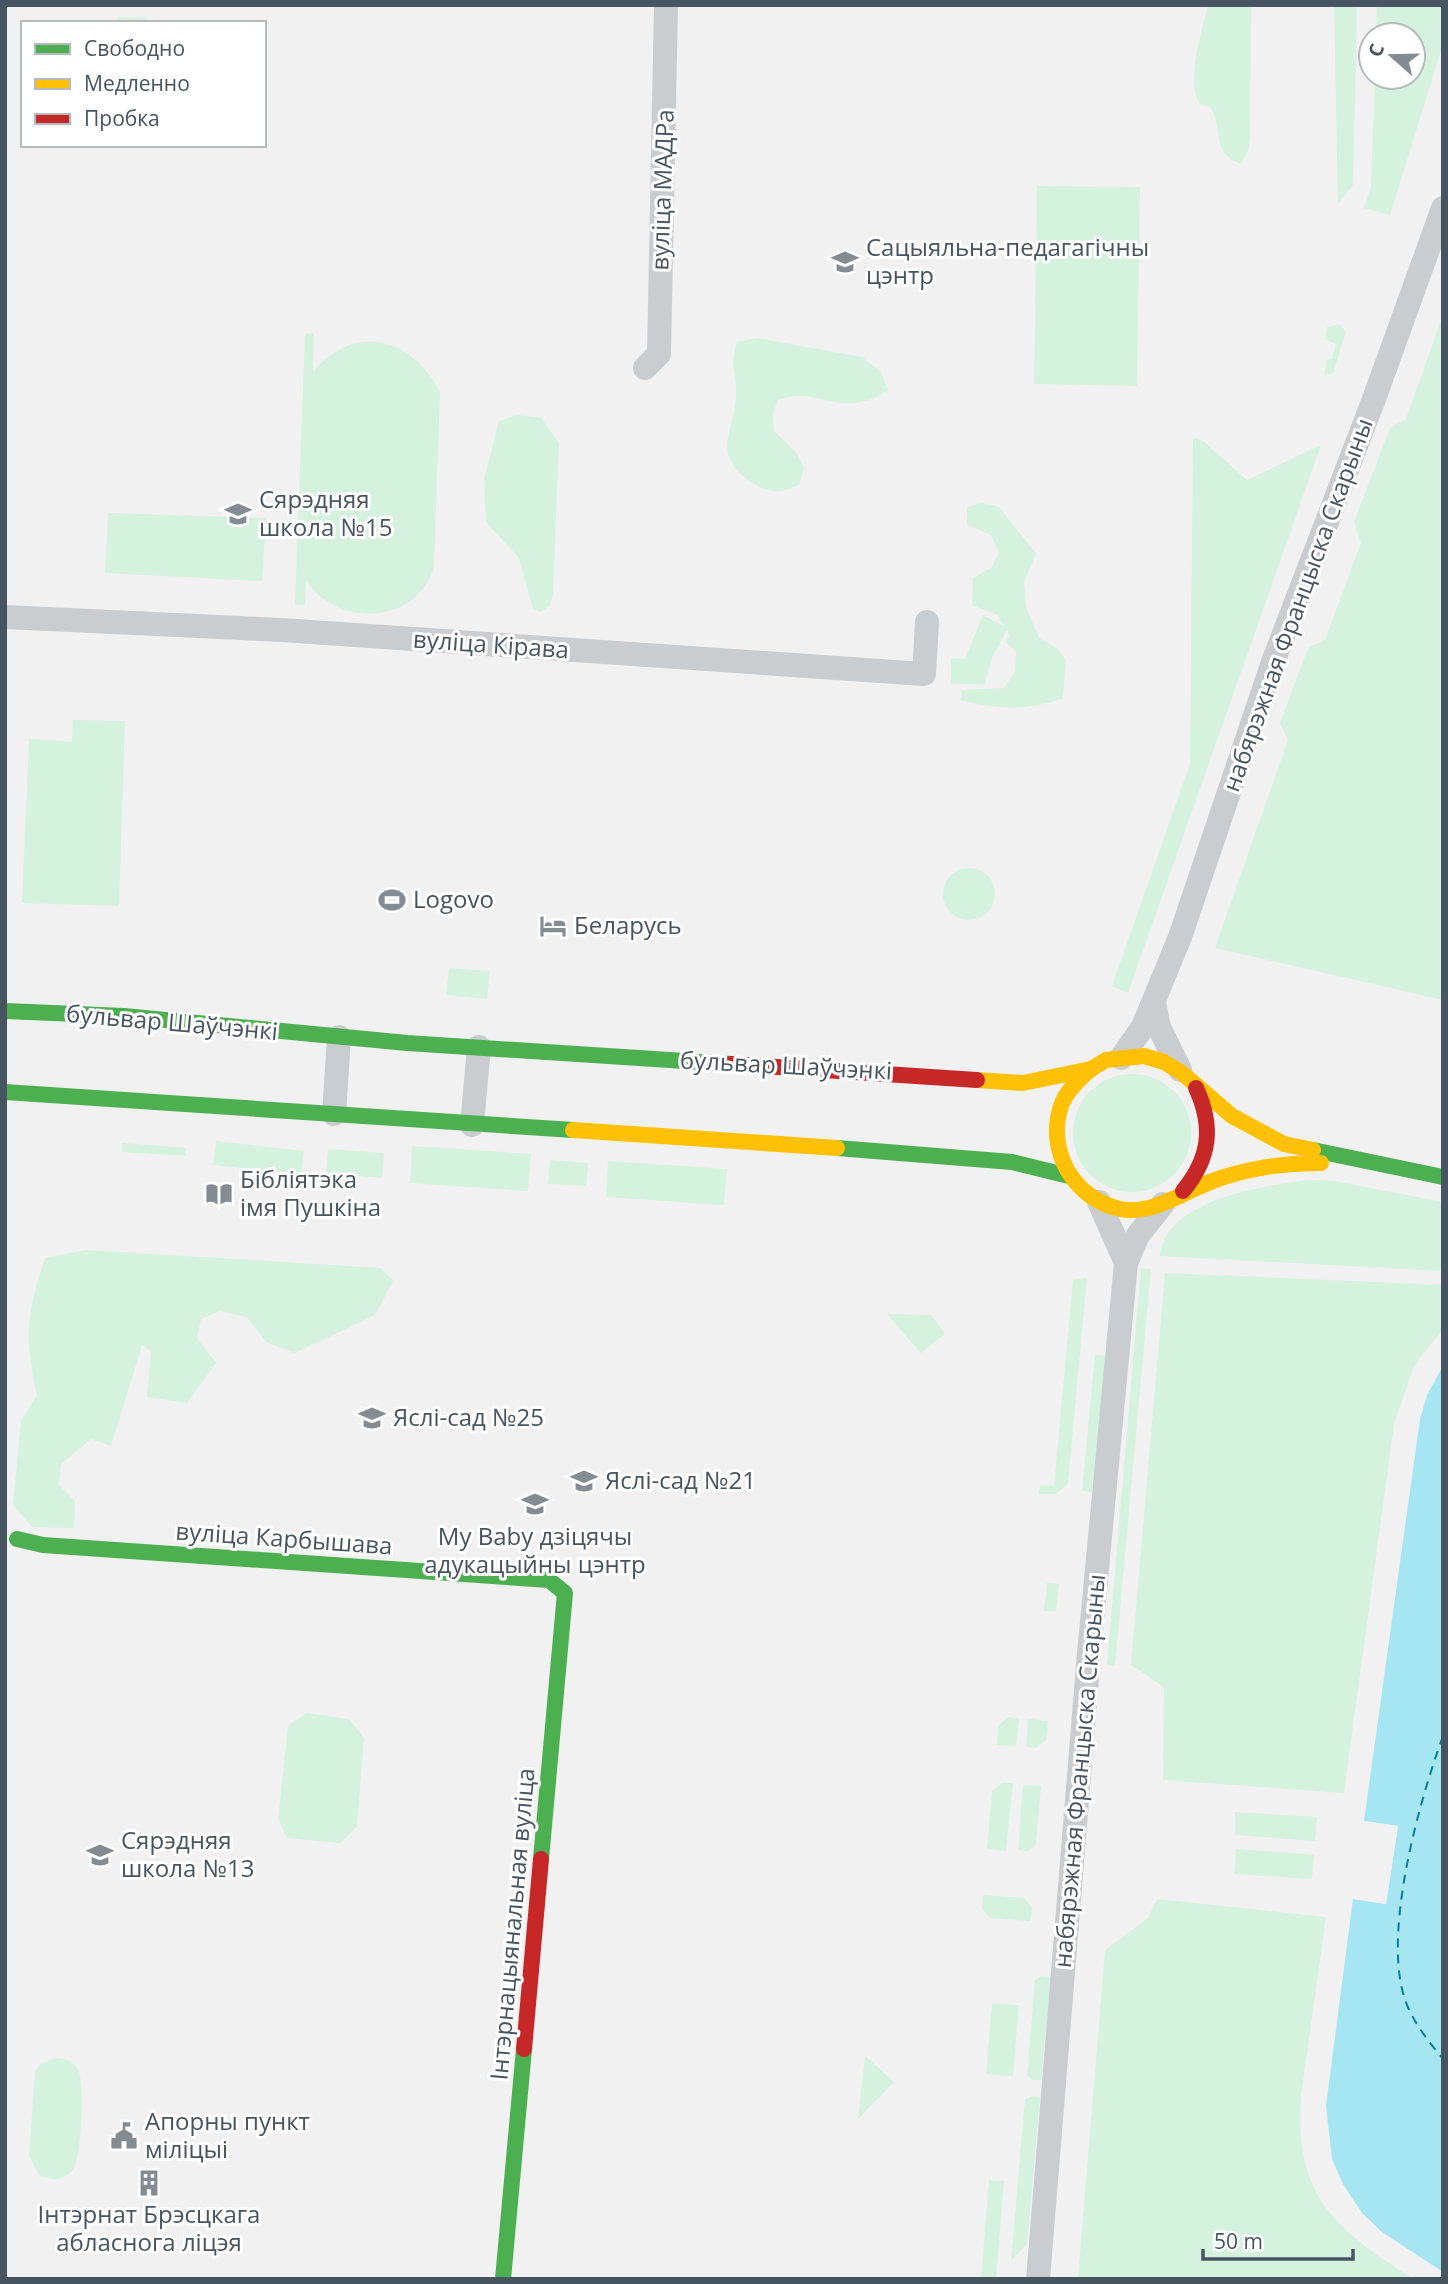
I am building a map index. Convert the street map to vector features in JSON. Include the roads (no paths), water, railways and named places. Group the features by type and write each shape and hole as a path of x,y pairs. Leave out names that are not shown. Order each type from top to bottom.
{"main road":[{"name":"бульвар Шаўчэнкі","path":"5,1011 124,1016 339,1037 1023,1083 1091,1069 1121,1058 1144,1056 1164,1062 1232,1116 1284,1144 1443,1177"},
{"name":"бульвар Шаўчэнкі","path":"1091,1069 1073,1085 1061,1106 1056,1130 1059,1154 1069,1176 1082,1191 1099,1202 1120,1209 1142,1210 1243,1171 1286,1162 1372,1164"},
{"path":"1173,1197 1200,1169 1210,1142 1207,1114 1189,1081"},
{"name":"бульвар Шаўчэнкі","path":"5,1091 966,1157 1012,1162 1069,1176"},
{"name":"вуліца Карбышава","path":"17,1539 43,1545 549,1580"},
{"name":"Інтэрнацыянальная вуліца","path":"503,2279 563,1634 565,1593 549,1580"}],"street":[{"name":"вуліца МАДРа","path":"645,368 659,354 666,5"},
{"name":"набярэжная Францыска Скарыны","path":"1121,1058 1133,1045 1154,1003 1180,937 1269,673 1384,373 1443,208"},
{"name":"вуліца Кірава","path":"5,617 282,630 924,674 927,622"},
{"path":"1154,1003 1158,1027 1189,1081"},
{"path":"334,1114 339,1037"},
{"path":"472,1125 479,1047"},
{"name":"набярэжная Францыска Скарыны","path":"1038,2279 1089,1653 1126,1263 1138,1235 1173,1197"},
{"name":"набярэжная Францыска Скарыны","path":"1099,1202 1126,1263"}],"water":[{"path":"1443,1366 1443,2272 1382,2232 1362,2213 1343,2184 1332,2159 1326,2106 1353,1899 1386,1904 1398,1826 1364,1821 1420,1419 1427,1395"}],"place":[{"name":"Сацыяльна-педагагічны цэнтр","path":"845,262"},
{"name":"Сярэдняя школа №15","path":"238,514"},
{"name":"Logovo","path":"392,900"},
{"name":"Беларусь","path":"553,926"},
{"name":"Бібліятэка імя Пушкіна","path":"219,1194"},
{"name":"Яслі-сад №25","path":"372,1418"},
{"name":"Яслі-сад №21","path":"584,1481"},
{"name":"My Baby дзіцячы адукацыйны цэнтр","path":"535,1504"},
{"name":"Сярэдняя школа №13","path":"100,1855"},
{"name":"Апорны пункт міліцыі","path":"124,2136"},
{"name":"Інтэрнат Брэсцкага абласнога ліцэя","path":"149,2183"}]}
